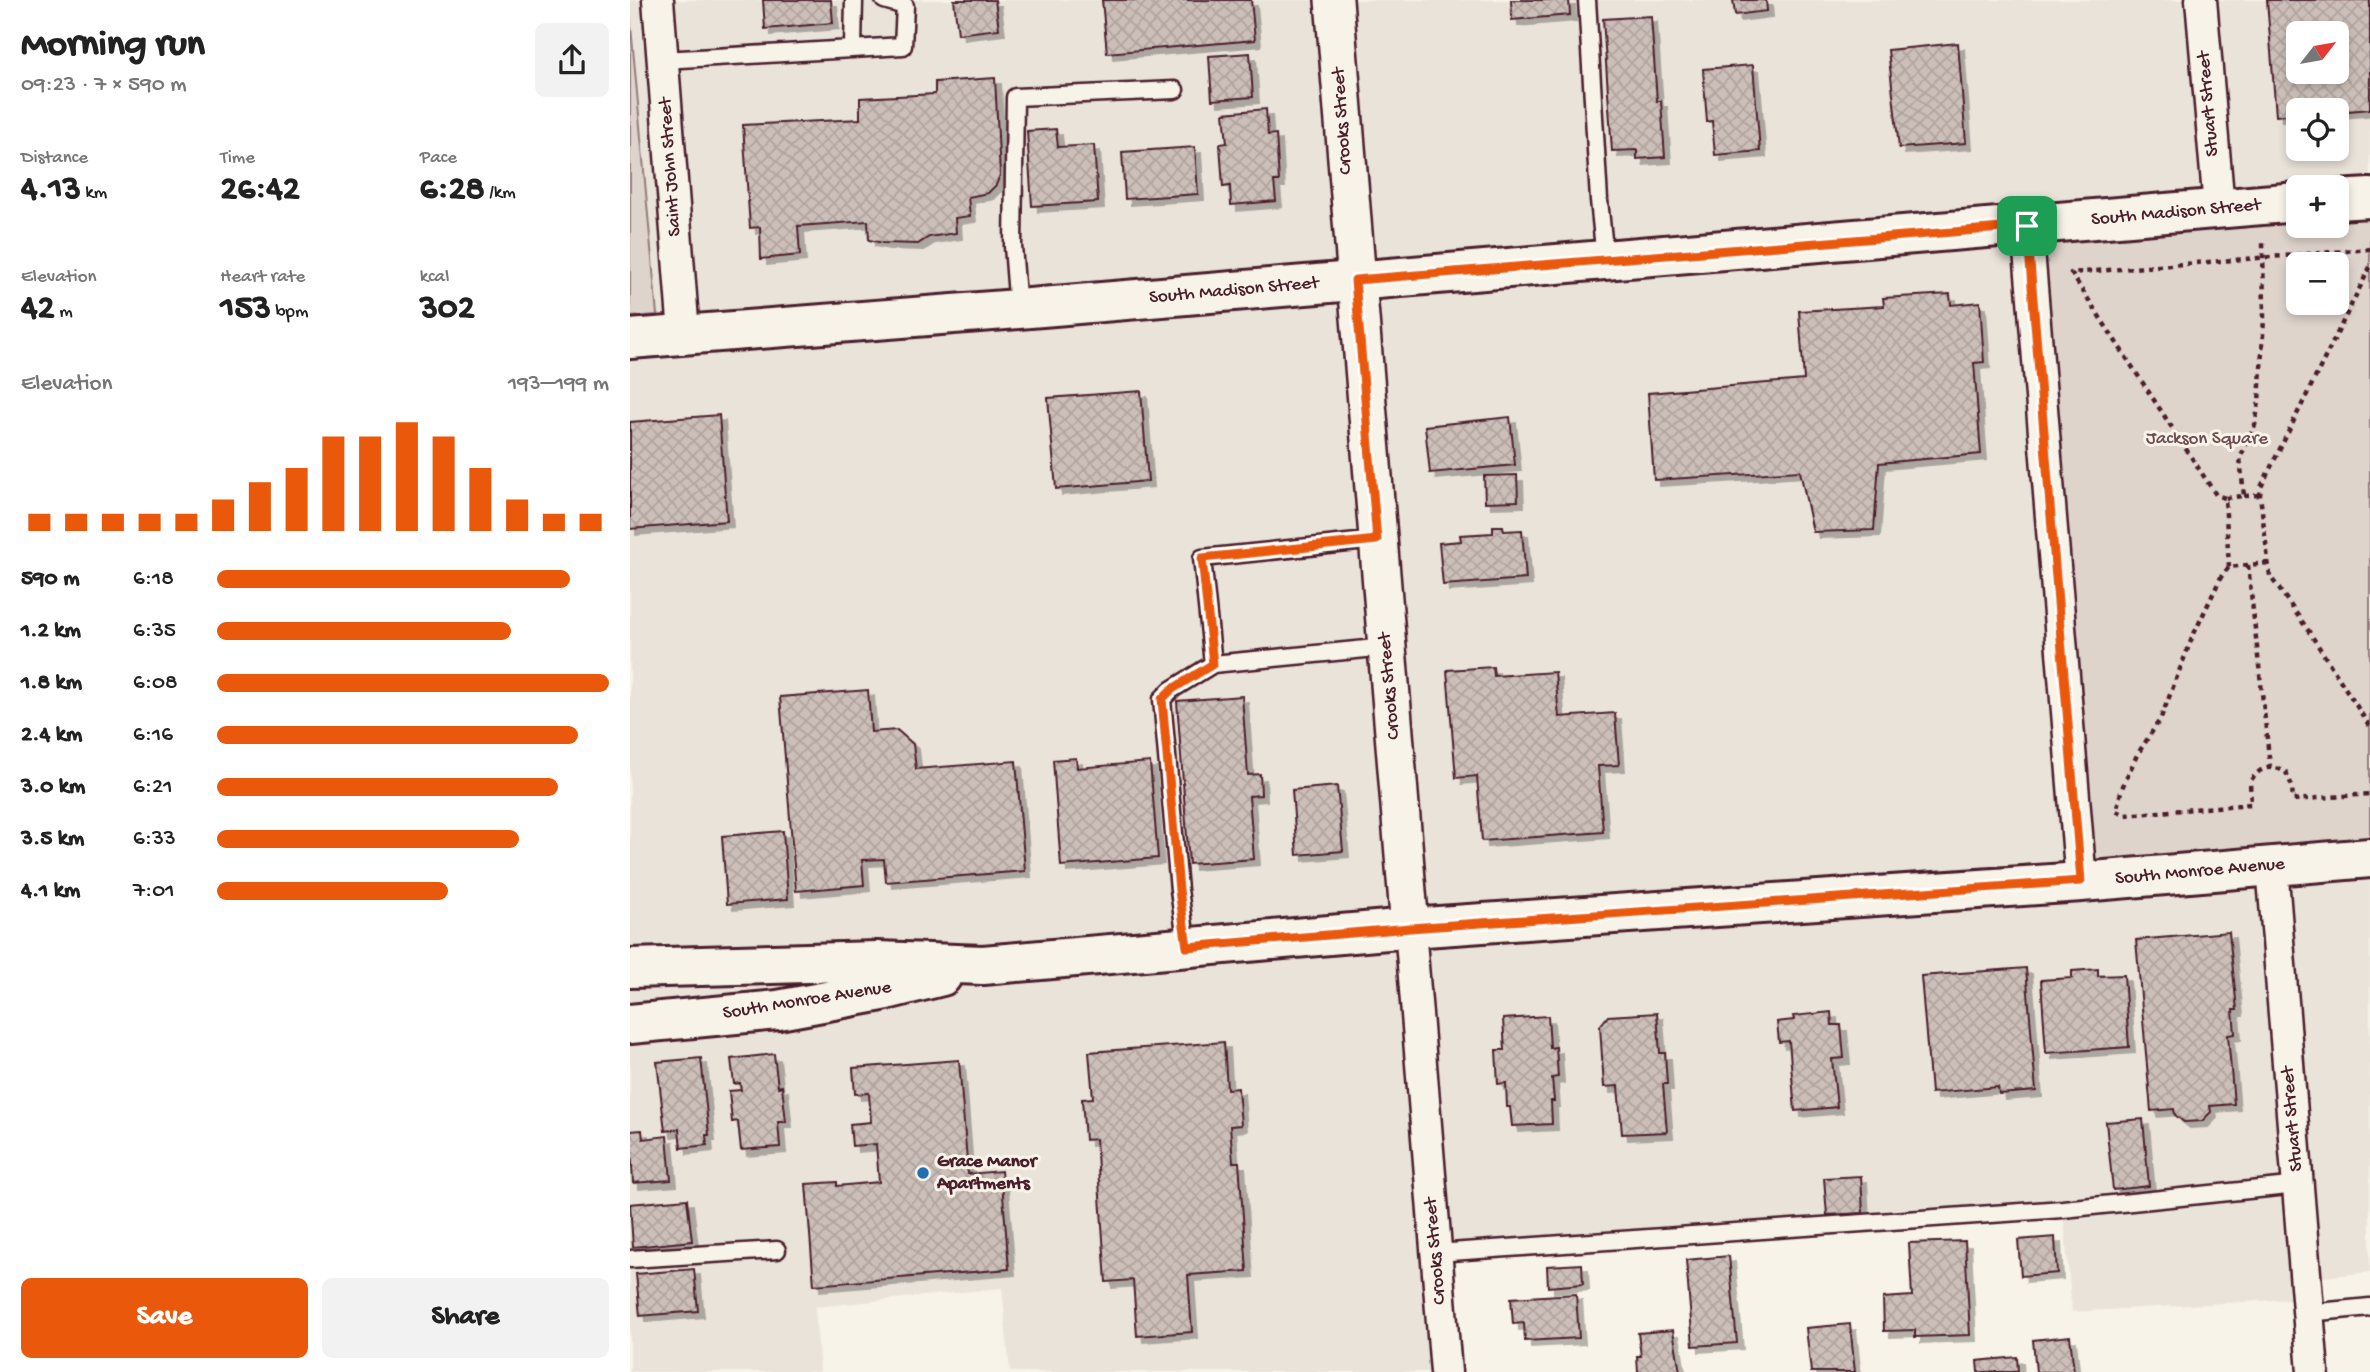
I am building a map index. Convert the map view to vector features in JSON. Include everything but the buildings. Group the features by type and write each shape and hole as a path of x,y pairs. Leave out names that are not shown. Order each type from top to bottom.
{"main road":[{"path":"2349,199 2370,198"},
{"name":"South Madison Street","path":"630,339 2027,226 2280,203"},
{"name":"South Monroe Avenue","path":"630,968 877,961 983,965 1410,928 2370,858"},
{"name":"South Monroe Avenue","path":"630,1024 778,1010 882,991 983,965"}],"street":[{"name":"Saint John Street","path":"658,0 684,334"},
{"name":"Crooks Street","path":"1334,0 1446,1372"},
{"name":"Stuart Street","path":"2201,0 2219,208"},
{"path":"2027,226 2081,881"},
{"name":"Stuart Street","path":"2272,866 2313,1372"}],"lane":[{"path":"853,48 854,0"},
{"path":"663,60 903,46 905,6 884,0"},
{"path":"1587,0 1605,259"},
{"path":"1018,309 1013,246 1015,97 1175,90"},
{"path":"1213,664 1202,558 1377,540"},
{"path":"1187,947 1179,890 1162,699 1171,690 1213,664 1386,647"},
{"path":"1436,1253 2063,1209 2298,1185"},
{"path":"630,1259 777,1250"},
{"path":"2308,1313 2370,1307"}],"path":[{"path":"2244,496 2240,458 2255,425 2259,402 2264,318 2264,257 2280,203"},
{"path":"2260,495 2225,498 2216,495 2071,273 2370,249"},
{"path":"2370,267 2261,487 2260,495 2270,576 2370,727"},
{"path":"2225,498 2230,567"},
{"path":"2268,563 2230,567 2221,577 2192,638 2161,718 2137,755 2122,788 2116,811 2125,814 2250,804 2250,782 2262,769 2270,766 2286,772 2292,786 2293,800 2370,794"},
{"path":"2248,565 2270,766"}],"shaded area":[{"path":"630,0 2370,0 2370,1272 2307,1279 2308,1298 2072,1312 2063,1209 1437,1253 1446,1372 1010,1372 1002,1288 815,1307 820,1372 630,1372"}],"green space":[{"path":"630,15 657,315 630,317"},
{"name":"Jackson Square","path":"2370,198 2370,858 2081,882 2027,226 2286,203 2286,238 2349,238 2349,199"}],"place":[{"name":"Grace Manor Apartments","path":"923,1173"}],"route":[{"path":"2027,226 2081,881 1410,928 1187,947 1163,734 1162,699 1171,690 1213,664 1202,558 1377,540 1355,280 2027,226"}]}
